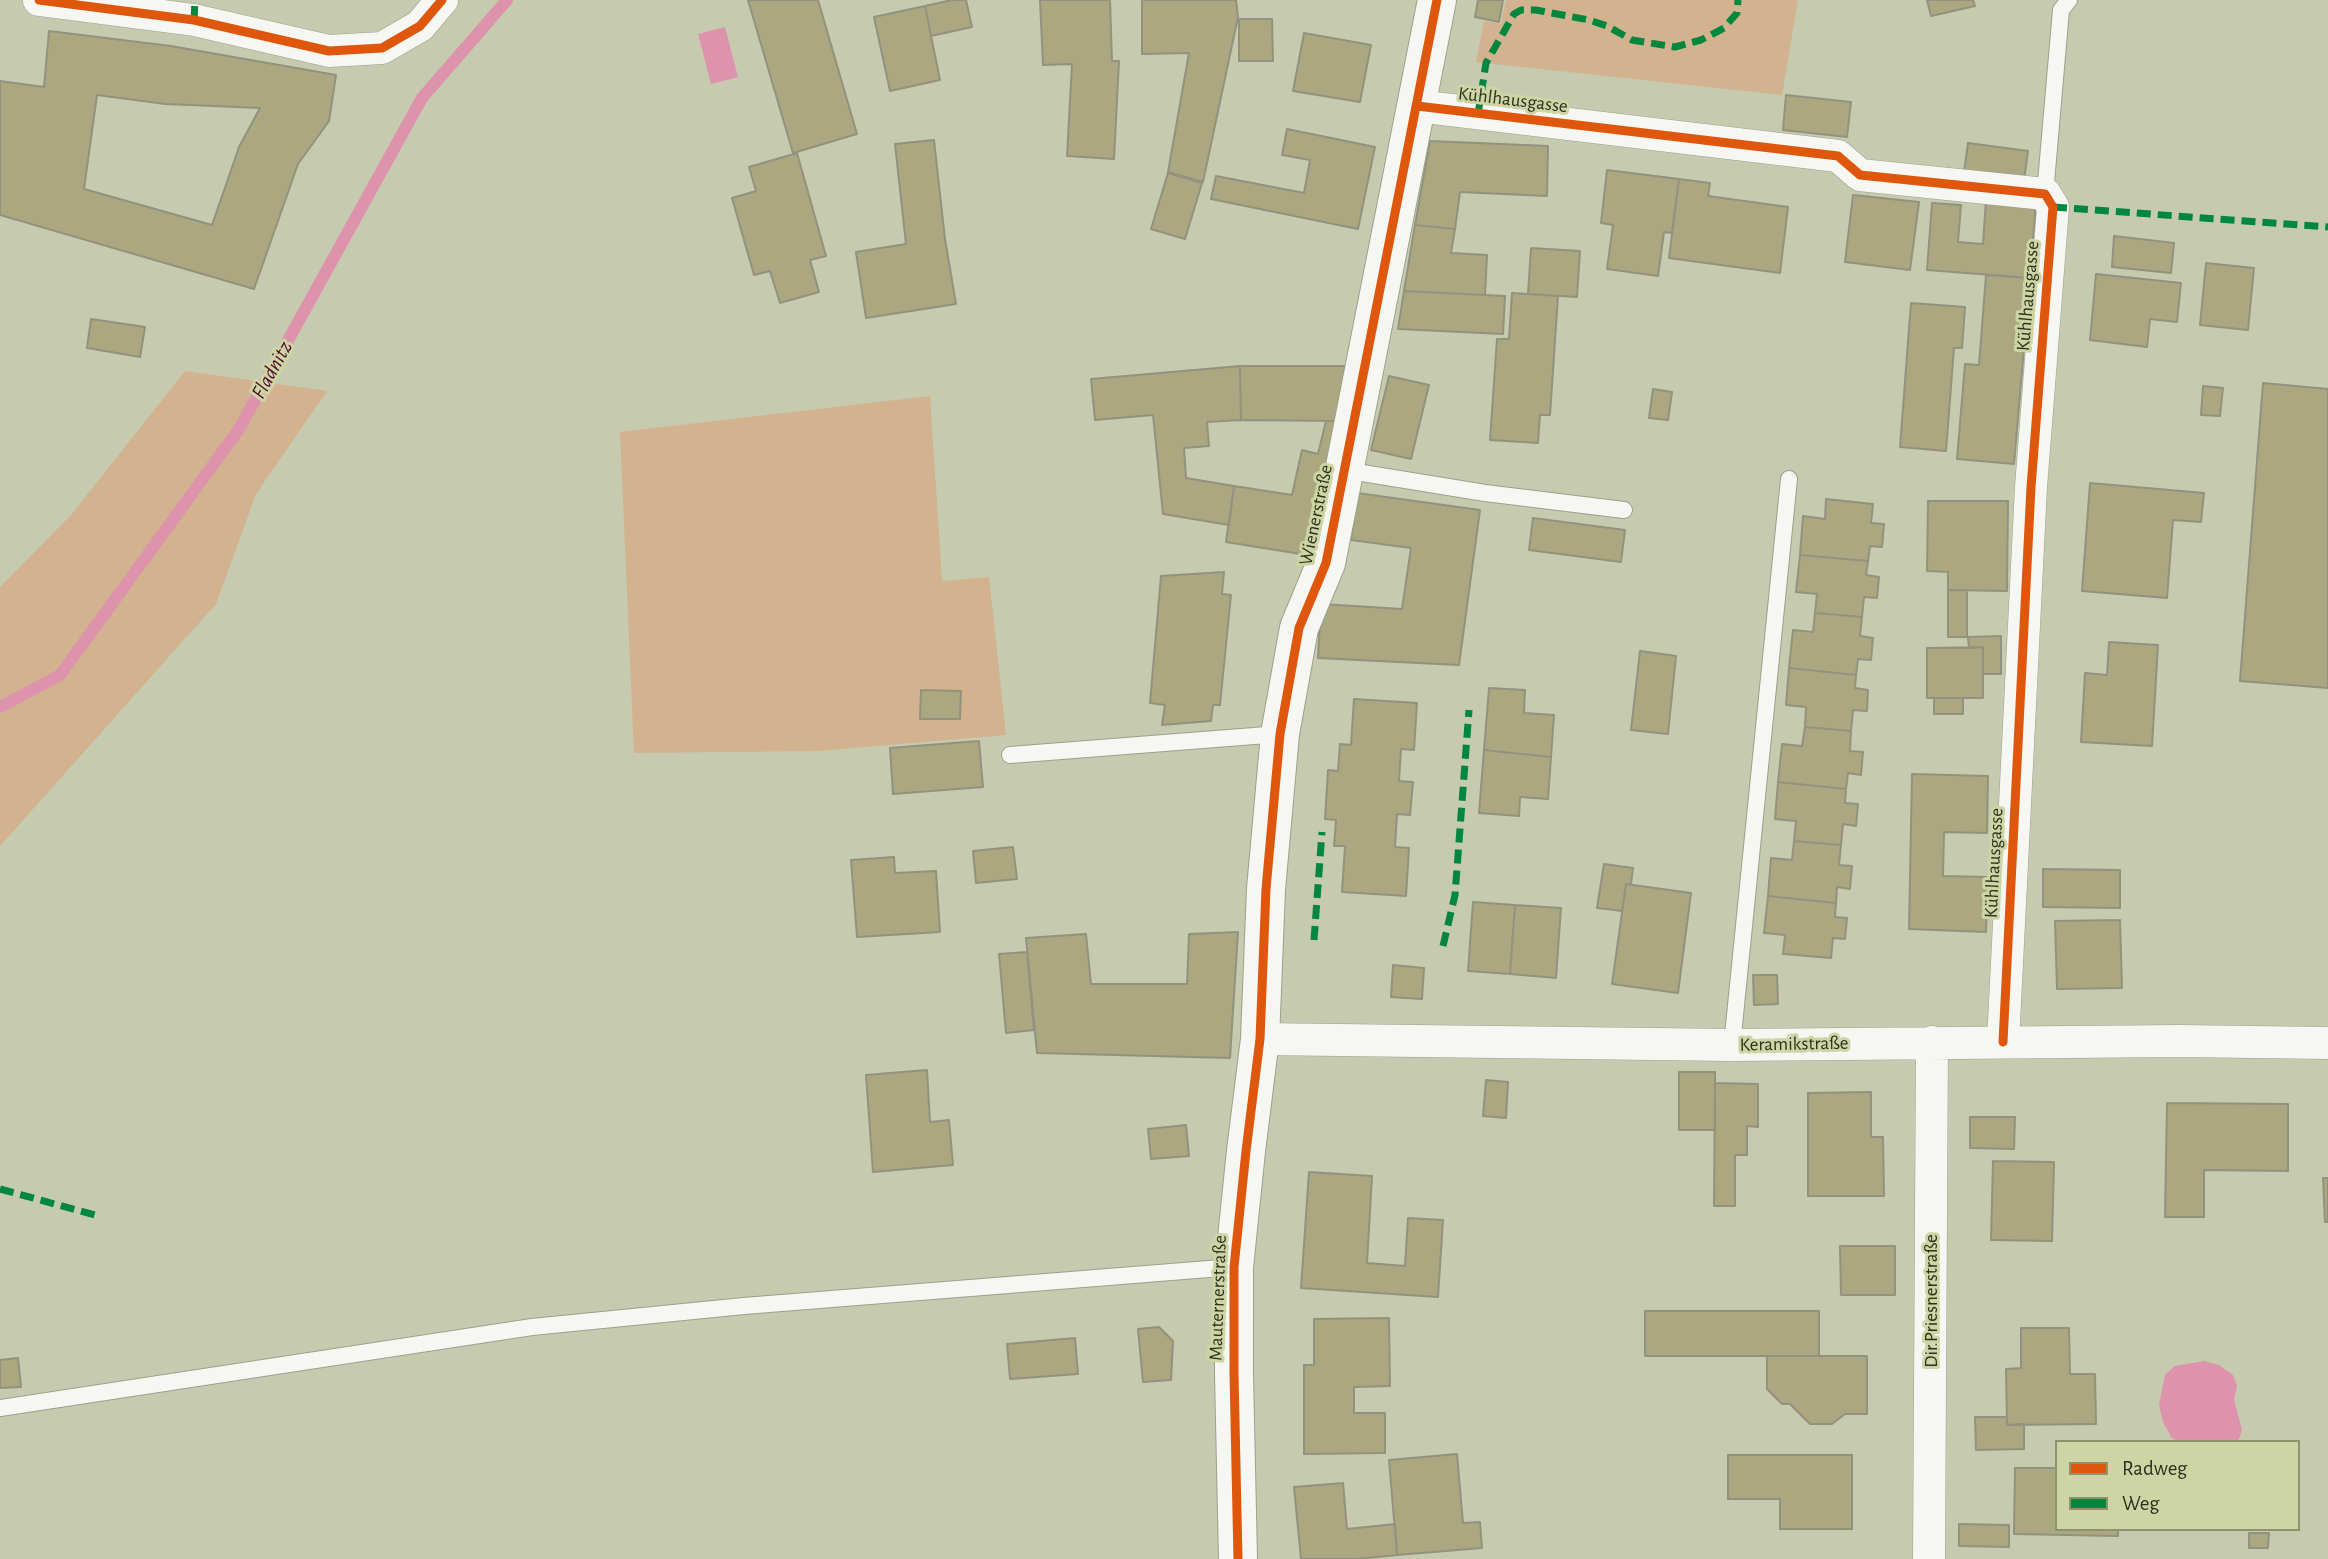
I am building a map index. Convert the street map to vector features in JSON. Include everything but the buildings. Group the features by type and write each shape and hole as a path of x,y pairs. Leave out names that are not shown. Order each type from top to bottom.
{"street":[{"path":"39,0 194,20 329,51 382,48 420,26 442,0"},
{"name":"Wienerstraße","path":"1260,1039 1266,889 1280,734 1299,628 1326,563 1437,0"},
{"name":"Kühlhausgasse","path":"1417,106 1838,156 1860,175 2045,194 2053,207 2031,487 2003,1042"},
{"name":"Keramikstraße","path":"1260,1039 1732,1045 2180,1041 2328,1043"},
{"name":"Mauternerstraße","path":"1238,1559 1234,1267 1260,1039"},
{"name":"Dir.Priesnerstraße","path":"1928,1559 1933,1042"}],"lane":[{"path":"2045,194 2061,10 2069,0"},
{"path":"1344,470 1485,493 1624,510"},
{"path":"1732,1045 1790,479"},
{"path":"1010,755 1280,734"},
{"path":"0,1408 532,1327 757,1304 1234,1267"}],"shaded area":[{"path":"1506,0 1798,0 1782,95 1476,62 1484,21 1501,24"},
{"path":"725,27 738,77 711,84 698,34"},
{"path":"185,371 327,391 256,494 216,604 0,846 0,587 71,515"},
{"path":"930,396 942,581 989,577 1006,735 819,751 634,753 620,432"},
{"path":"2204,1361 2219,1365 2233,1375 2237,1386 2234,1400 2242,1430 2239,1439 2175,1440 2171,1437 2163,1422 2159,1405 2165,1375 2175,1366"}],"waterway":[{"name":"Fladnitz","path":"0,707 60,675 239,429 422,98 507,0"}],"marked path":[{"path":"194,20 195,0"},
{"path":"1478,114 1486,63 1514,14 1521,10 1536,10 1589,20 1607,26 1632,40 1675,47 1701,40 1724,28 1737,13 1738,0"},
{"path":"2053,207 2328,227"},
{"path":"1443,946 1455,895 1469,710"},
{"path":"1314,940 1322,832"},
{"path":"0,1189 95,1215"}],"cycle path":[{"path":"39,0 194,20 329,51 382,48 420,26 442,0"},
{"path":"1238,1559 1234,1267 1260,1039 1266,889 1280,734 1299,628 1326,563 1437,0"},
{"path":"1417,106 1838,156 1860,175 2045,194 2053,207 2031,487 2003,1042"}]}
